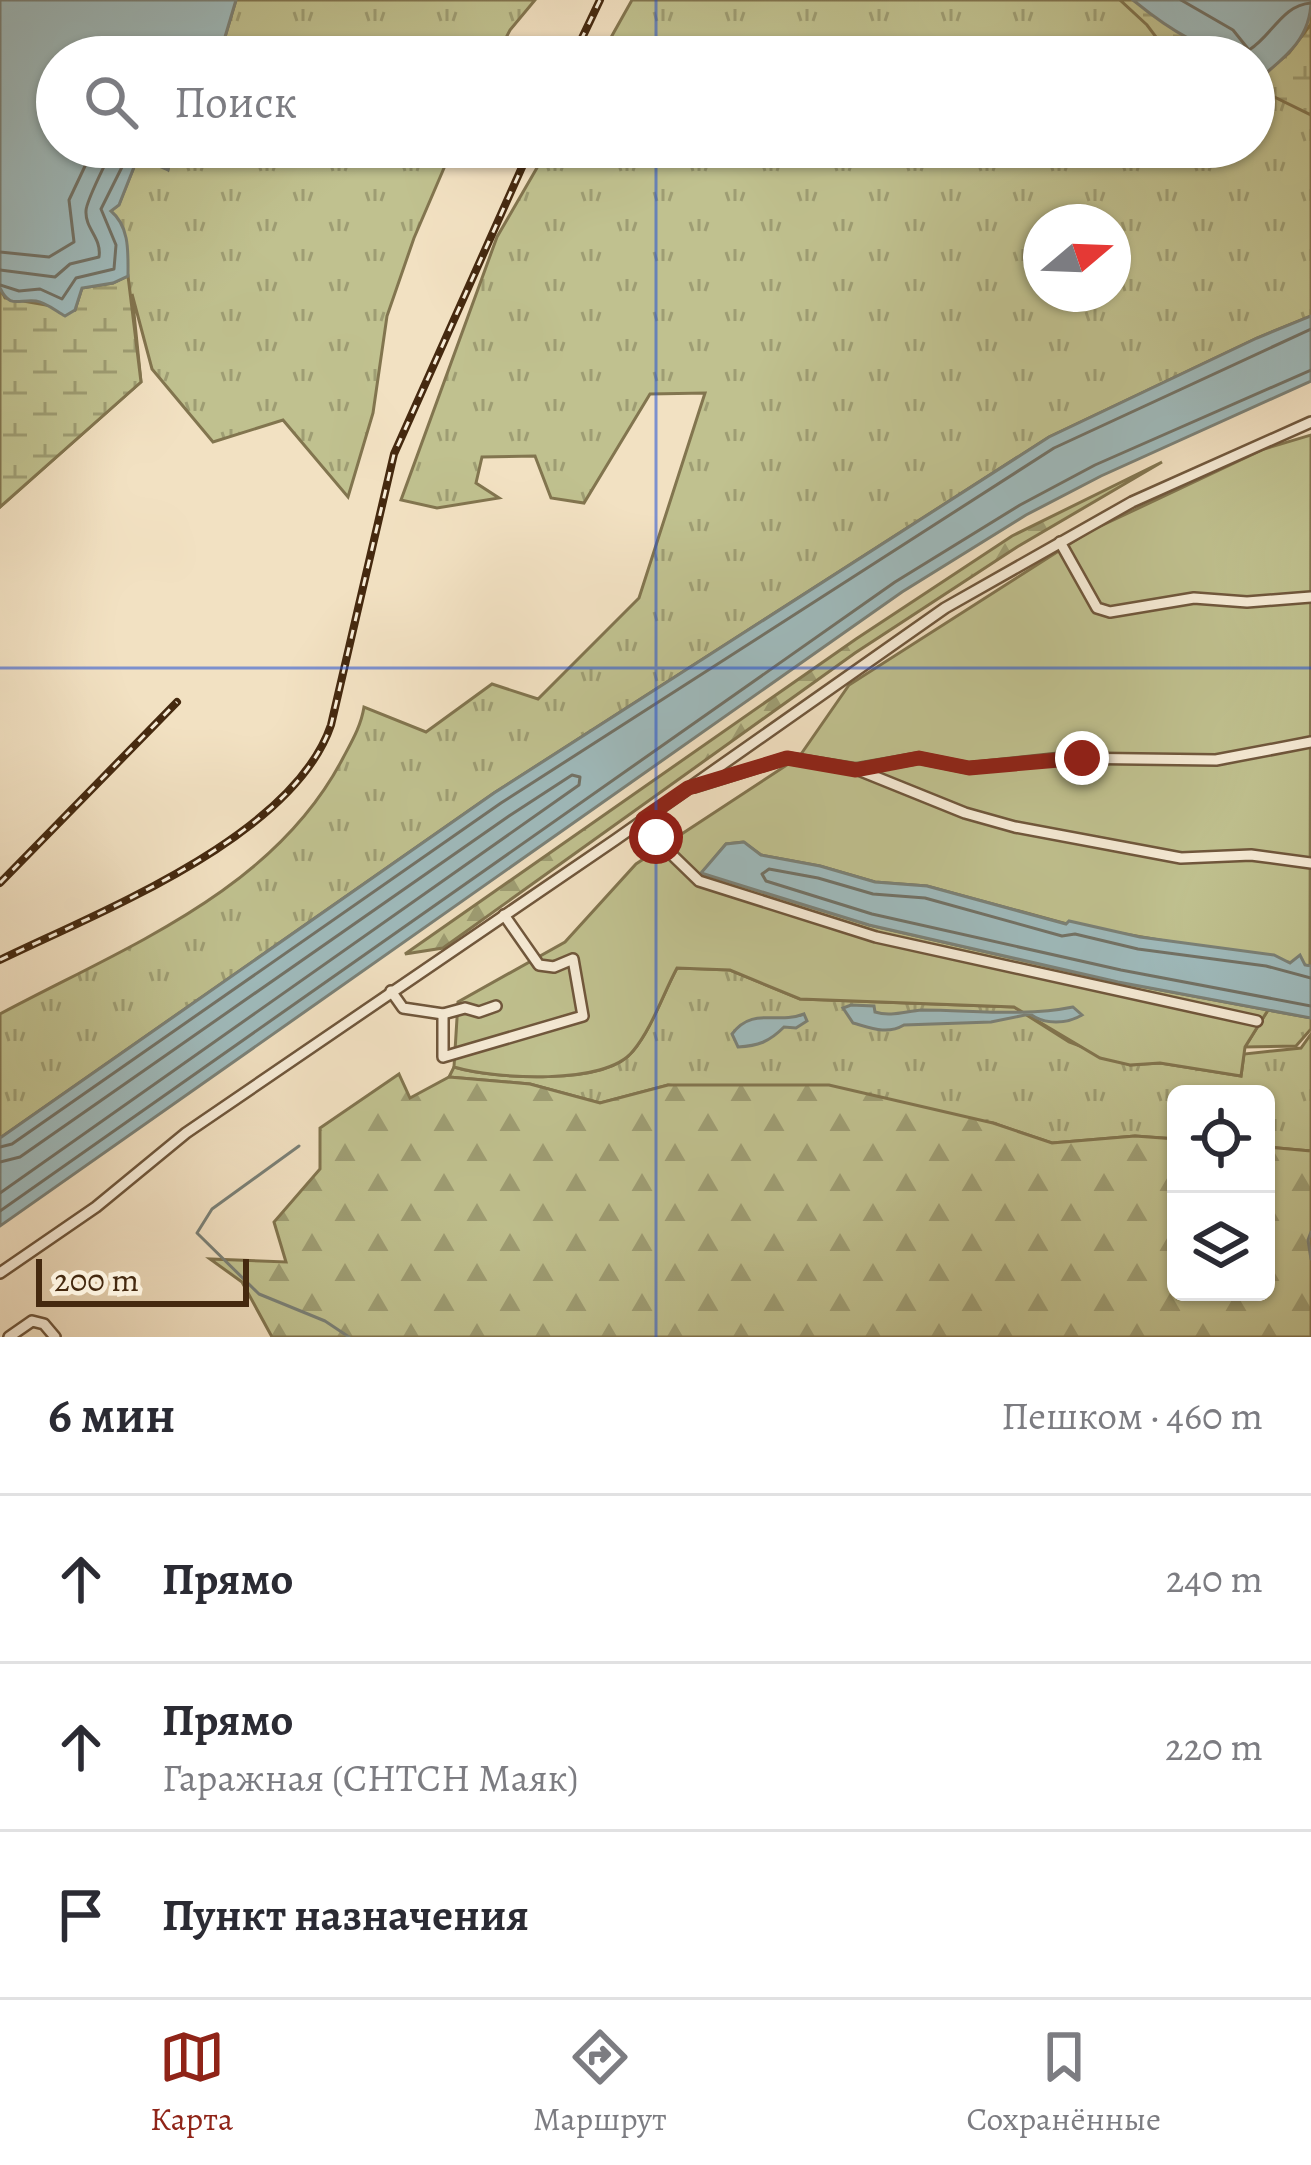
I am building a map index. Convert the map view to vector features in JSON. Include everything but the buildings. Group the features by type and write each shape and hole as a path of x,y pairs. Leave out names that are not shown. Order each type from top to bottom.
{"street":[{"path":"0,1273 97,1207 186,1133 944,608 1212,463 1311,422"},
{"path":"1060,542 1097,608 1110,612 1194,598 1247,602 1311,597"},
{"path":"856,770 919,758 969,768 1064,758 1216,760 1311,742"},
{"path":"688,788 787,758 856,770 965,814 1015,827 1181,858 1251,855 1311,863"},
{"path":"643,819 699,881 876,937 1256,1021"},
{"path":"443,1014 443,1057 583,1016 572,959 554,967 539,965 504,915"},
{"path":"391,992 403,1007 443,1014 496,1006"},
{"path":"9,1337 32,1321 44,1324 55,1337"}],"green space":[{"path":"236,0 535,0 507,36 225,36"},
{"path":"632,0 1311,0 1311,316 1049,437 494,793 0,1138 0,1014 145,939 237,880 278,845 314,804 350,746 364,707 426,732 492,684 538,699 639,598 705,393 650,394 584,503 551,498 535,456 482,457 476,483 499,498 437,508 401,500 497,237 537,168 1275,168 1275,36 612,36"},
{"path":"1120,0 1133,0 1189,36 1155,36"},
{"path":"1311,24 1311,115 1275,97 1275,65"},
{"path":"134,168 444,168 387,316 373,413 348,497 283,420 213,442 152,369 132,294 141,382 0,507 0,288 5,298 119,204"},
{"path":"128,276 141,382 0,507 0,288 5,298 75,310 82,288"},
{"path":"1311,435 1310,966 1067,924 927,886 875,882 761,855 743,842 726,844 702,873 869,925 1118,982 1268,1010 1245,1047 1241,1076 1100,1058 1014,1007 800,999 730,970 677,968 646,1032 619,1062 599,1070 548,1077 454,1067 458,1002 565,942 636,864 799,757 849,685 1090,531 1264,449"},
{"path":"1162,462 1017,547 855,653 443,948 405,954 856,639 1012,536"},
{"path":"677,968 730,970 800,999 1014,1007 1069,1042 1130,1065 1160,1063 1241,1076 1244,1054 1301,1048 1311,1034 1311,1151 1275,1148 1275,1085 1167,1085 1167,1138 1135,1136 1052,1143 993,1123 668,1085 600,1103 530,1084 449,1077 454,1067 548,1077 599,1070 633,1051"},
{"path":"1268,1010 1311,1018 1311,1029 1296,1046 1245,1047"},
{"path":"399,1074 410,1098 449,1077 530,1084 600,1103 668,1085 829,1085 993,1123 1052,1143 1135,1136 1167,1138 1167,1301 1275,1301 1275,1148 1311,1151 1311,1337 272,1337 242,1282 210,1259 286,1262 274,1222 320,1169 320,1128"}],"water":[{"path":"0,0 236,0 225,36 36,36 36,168 134,168 119,205 111,211 125,233 128,276 82,288 75,310 65,316 39,302 11,301 0,288"},
{"path":"1133,0 1311,0 1302,35 1275,65 1275,36 1186,36"},
{"path":"1311,316 1311,381 1101,476 1026,515 902,592 0,1226 0,1138 494,793 1049,437"},
{"path":"744,842 761,855 875,882 927,886 1066,924 1274,955 1290,963 1300,955 1311,966 1311,1018 1118,982 869,925 701,873 726,844"},
{"path":"874,1006 875,1012 887,1014 1036,1012 1073,1007 1082,1015 1063,1022 1030,1014 991,1022 885,1030 853,1023 843,1008"},
{"path":"804,1014 807,1021 796,1028 784,1027 757,1044 738,1047 732,1034 757,1018"}],"waterway":[{"path":"299,1146 212,1209 197,1233 259,1294 325,1321 349,1337"},
{"path":"1311,1232 1311,1259"}],"railway":[{"path":"583,36 600,0"},
{"path":"0,960 189,866 277,802 310,765 331,725 394,454 522,168"},
{"path":"0,883 177,702"}],"route":[{"path":"656,837 643,819 688,788 787,758 856,770 919,758 969,768 1082,758"}]}
